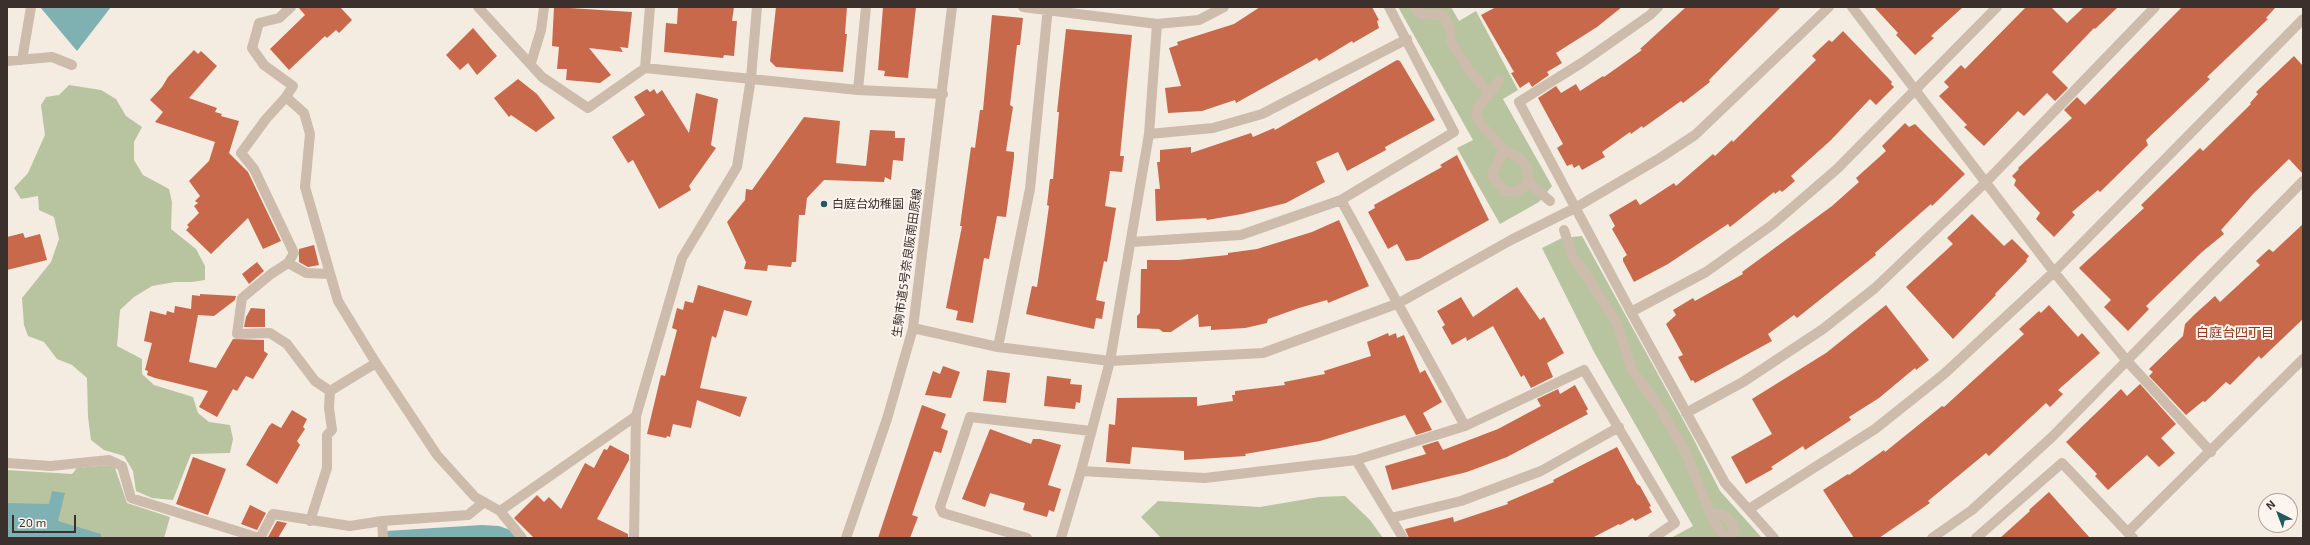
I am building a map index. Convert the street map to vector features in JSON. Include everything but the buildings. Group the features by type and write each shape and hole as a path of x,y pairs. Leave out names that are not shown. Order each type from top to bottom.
{"street":[{"path":"22,60 31,7"},
{"path":"291,7 279,18 259,23 252,48 264,65 293,86 286,97 270,114 241,153 254,169 294,254 288,263 242,298 237,334 270,333 287,344 315,380 330,392"},
{"path":"478,7 531,63 542,77 588,108 645,68 858,90 943,94"},
{"path":"531,63 541,30 544,7"},
{"path":"645,68 650,7"},
{"path":"634,538 636,416 682,258 737,167 751,78 757,7"},
{"path":"858,90 866,7"},
{"name":"生駒市道5号奈良阪南田原線","path":"846,538 887,419 913,328 943,94 952,7"},
{"path":"1023,7 1157,24 1199,20 1224,7"},
{"path":"1131,242 1241,235 1341,200 1454,132 1407,40 1388,7"},
{"path":"1415,7 1421,14 1443,15 1450,29 1451,42 1469,70 1488,92"},
{"path":"1658,7 1650,15 1583,62 1519,102 1631,312 1725,483 1774,538"},
{"path":"913,328 998,347 1110,361 1263,353 1399,303 1511,240 1575,208 1660,158 1695,135 1829,7"},
{"path":"1852,7 2054,272 2127,361 2211,452"},
{"path":"1631,312 1706,272 1772,225 1837,169 1997,7"},
{"path":"1686,413 1742,382 1823,329 1875,288 1985,183 2155,7"},
{"path":"998,347 1030,189 1048,9"},
{"path":"1749,509 1880,424 1944,374 2054,272 2303,19"},
{"path":"1061,538 1081,471 1110,361 1149,134 1157,24"},
{"path":"1149,134 1213,128 1262,114 1407,40"},
{"path":"7,61 52,57 72,65"},
{"path":"1499,81 1488,92 1478,107 1476,114 1480,122 1504,150 1518,157 1527,166 1529,183 1550,201"},
{"path":"286,97 304,113 310,134 305,187 338,301 376,364 437,455 475,497 500,511 522,538"},
{"path":"1504,150 1492,174 1495,180 1504,191 1516,192 1529,183"},
{"path":"1932,538 1972,510 2052,437 2303,181"},
{"path":"1341,200 1466,426"},
{"path":"1564,230 1573,258 1580,266 1616,322 1632,370 1659,407 1686,453 1712,514"},
{"path":"288,263 306,273 330,274"},
{"path":"1978,538 2062,463 2131,535 2303,359"},
{"path":"330,392 376,364"},
{"path":"1081,471 1205,478 1356,460 1466,426 1584,370 1675,524 1653,538"},
{"path":"310,521 327,468 327,435 332,430 329,408 330,392"},
{"path":"500,511 636,416"},
{"path":"1027,538 943,513 940,507 970,418 1091,431"},
{"path":"1391,518 1461,501 1541,471 1619,427"},
{"path":"7,463 51,466 110,460 122,466 131,498 260,538 273,514 310,521 350,526 382,521 468,515 484,502"},
{"path":"1356,460 1403,538"},
{"path":"382,521 383,538"}],"green space":[{"path":"1398,7 1451,7 1459,21 1476,11 1518,90 1503,99 1552,186 1539,202 1500,224 1457,148 1473,140"},
{"path":"69,85 101,90 116,99 126,116 142,127 134,142 134,160 143,175 169,189 172,202 171,229 196,249 205,266 205,280 175,282 152,286 134,297 120,310 117,346 142,359 142,374 154,385 193,397 198,413 209,422 230,425 233,439 230,453 191,454 173,500 152,498 136,491 133,471 124,456 104,450 91,440 88,417 87,378 72,365 57,359 44,342 28,336 24,325 22,298 51,262 59,239 54,217 39,210 38,196 21,199 14,188 28,173 45,135 41,105 46,97 59,95"},
{"path":"1582,236 1692,436 1720,491 1762,538 1671,538 1693,526 1594,352 1542,248 1562,238"},
{"path":"109,465 115,468 127,503 170,517 164,538 7,538 7,470 72,474 77,468"},
{"path":"1345,496 1370,520 1383,538 1161,538 1141,517 1158,501 1260,507 1319,497"}],"water":[{"path":"40,7 111,7 77,51"},
{"path":"52,491 65,493 58,521 101,534 101,538 7,537 7,503 49,504"},
{"path":"482,525 499,526 513,531 516,538 386,538 386,531"}],"place":[{"name":"白庭台幼稚園","path":"824,204"}],"district":[{"name":"白庭台四丁目","path":"2235,333"}]}
